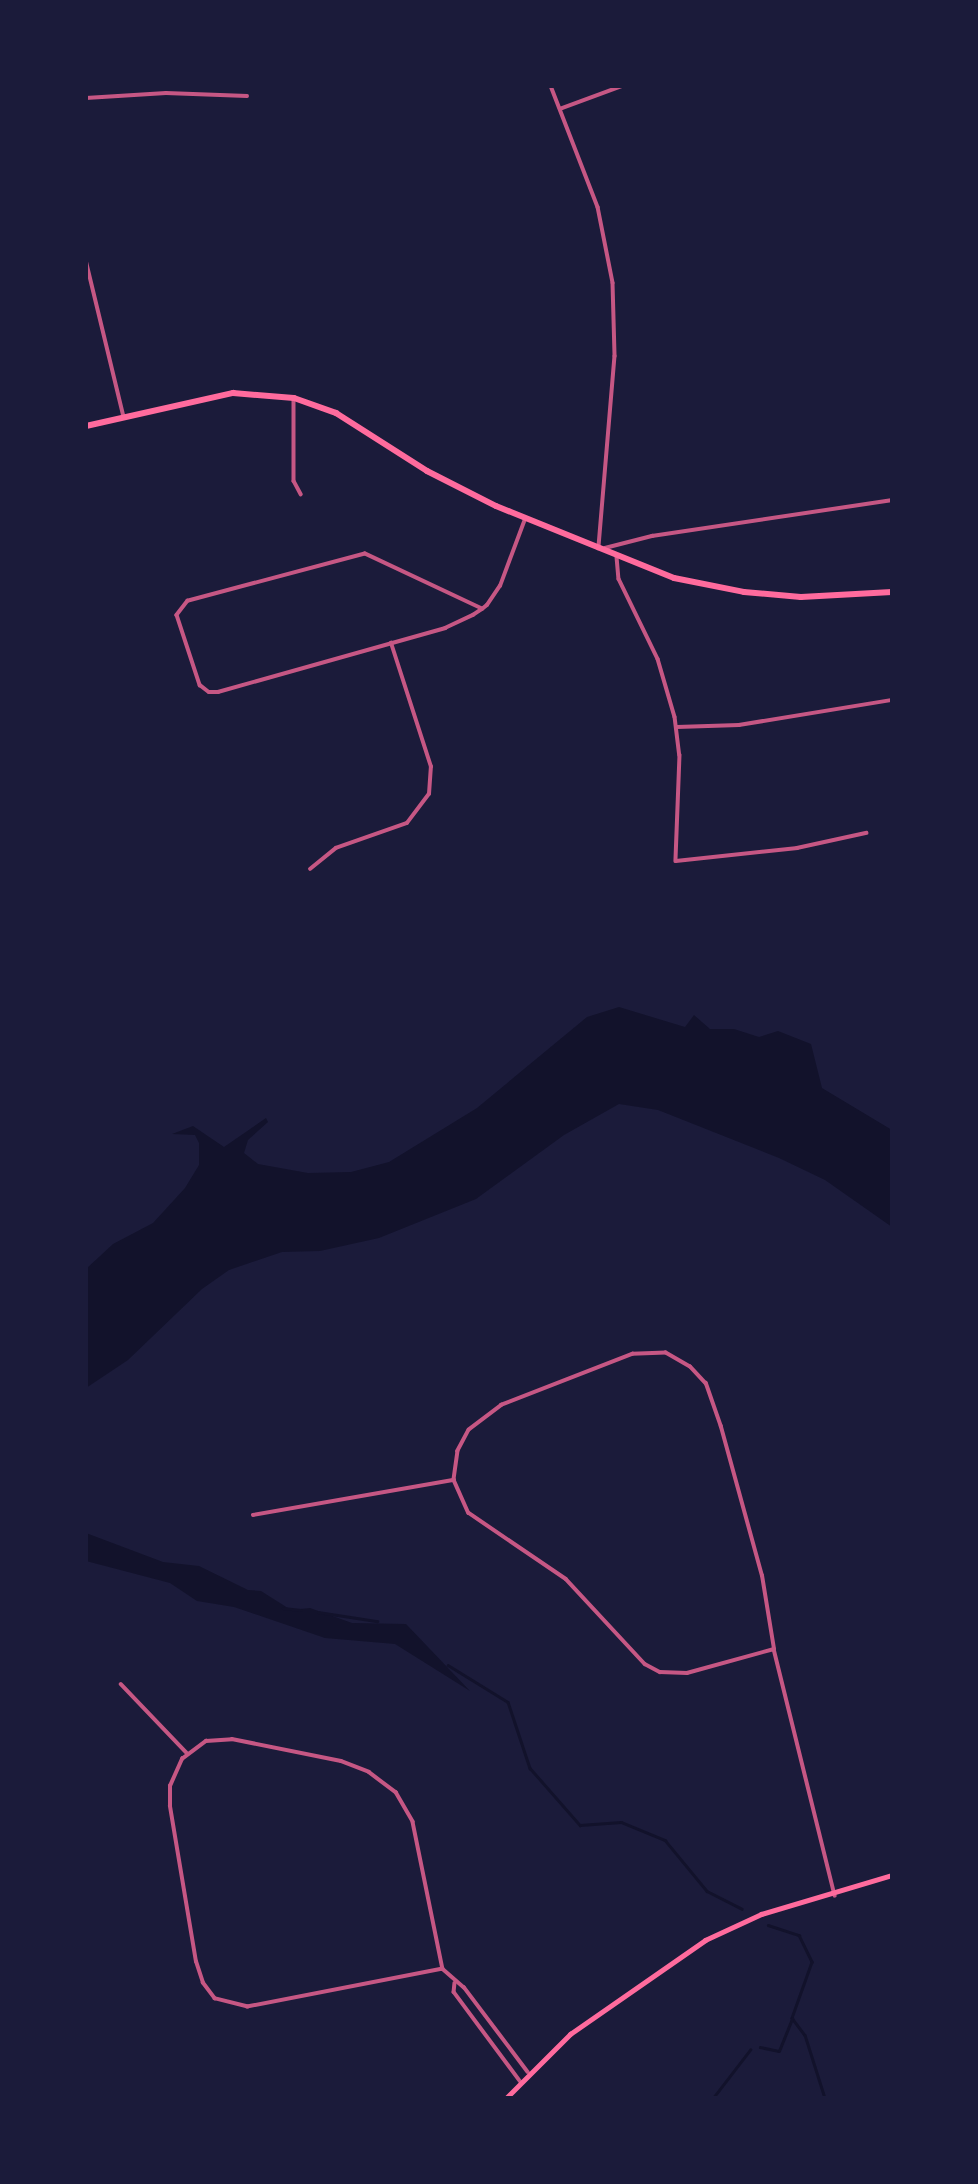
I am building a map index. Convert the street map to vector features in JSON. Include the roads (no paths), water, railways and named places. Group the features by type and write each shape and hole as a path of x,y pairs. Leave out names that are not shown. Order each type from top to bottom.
{"main road":[{"path":"86,426 233,393 293,397 336,412 427,471 525,519 674,578 744,592 801,597 892,592"},
{"path":"506,2098 528,2072 580,2025 705,1940 770,1911 835,1896 892,1875"}],"street":[{"path":"551,86 598,207 613,283 615,356 598,550 661,534 892,500"},
{"path":"560,108 622,86"},
{"path":"86,98 166,93 247,96"},
{"path":"86,261 124,417"},
{"path":"293,397 295,481 300,494"},
{"path":"482,610 365,554 188,601 180,607 177,619 206,691 218,692 445,628 482,610 500,586 525,519"},
{"path":"617,557 619,579 658,659 677,727 679,864 797,848 866,833"},
{"path":"310,869 336,848 407,823 429,794 431,766 391,643"},
{"path":"677,727 748,724 892,699"},
{"path":"774,1649 699,1671 654,1670 566,1579 476,1520 454,1480 463,1440 491,1411 633,1353 658,1352 682,1362 706,1384 762,1576 774,1649 835,1896"},
{"path":"253,1515 454,1480"},
{"path":"121,1684 187,1753"},
{"path":"443,1969 248,2007 215,1998 203,1983 196,1962 170,1806 170,1786 187,1753 206,1741 232,1739 341,1761 388,1785 408,1806 414,1822 443,1969 455,1983 464,1987 528,2072"},
{"path":"455,1983 454,1992 520,2081"}],"waterway":[{"path":"283,1608 301,1610"},
{"path":"318,1612 377,1621"},
{"path":"448,1665 508,1702 530,1768 580,1825 621,1822 665,1840 707,1891 742,1909"},
{"path":"768,1925 799,1935 812,1962 792,2018 805,2035 825,2098"},
{"path":"760,2047 779,2051 792,2019"},
{"path":"713,2098 750,2050"}]}
